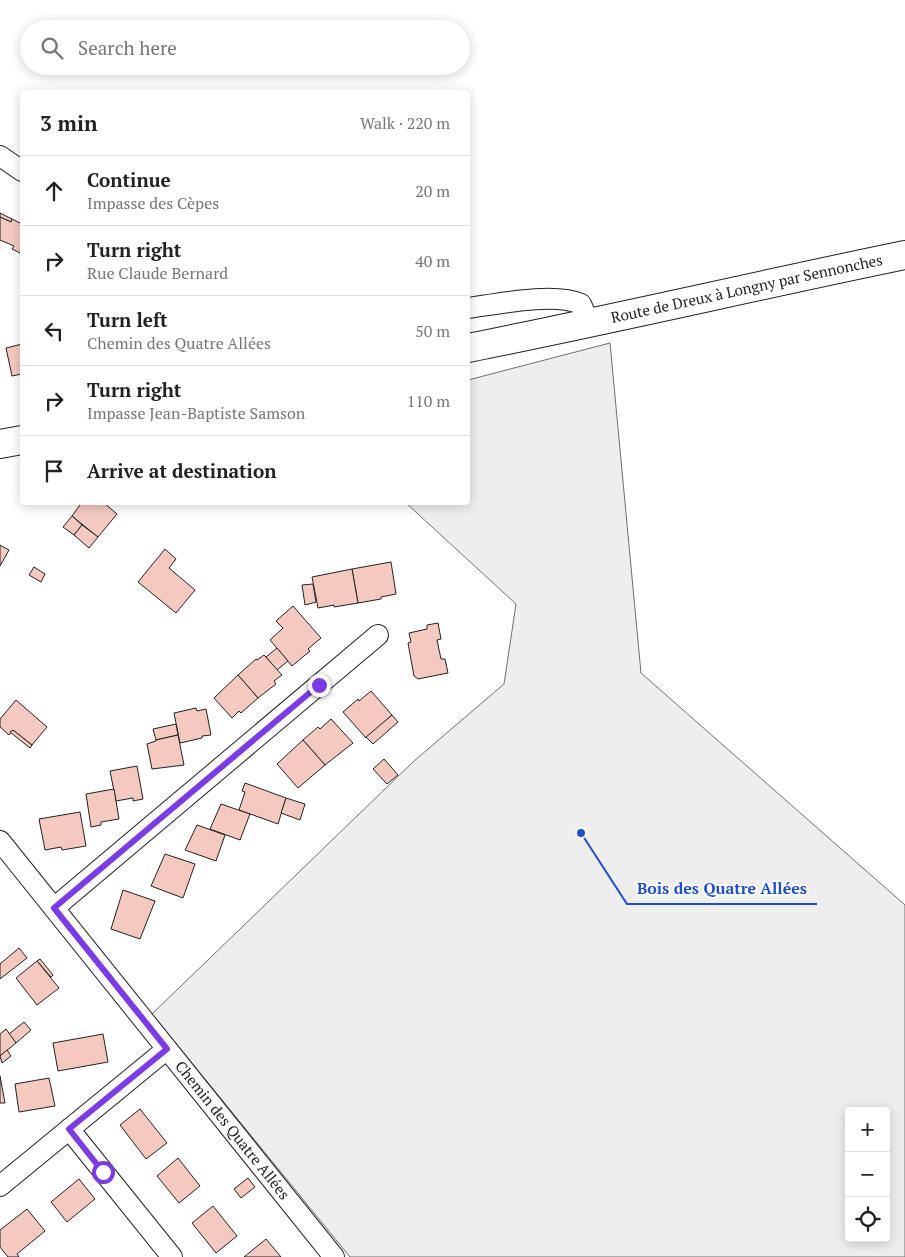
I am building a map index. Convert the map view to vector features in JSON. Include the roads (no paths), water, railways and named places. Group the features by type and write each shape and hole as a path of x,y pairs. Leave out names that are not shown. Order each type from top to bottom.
{"main road":[{"name":"Route de Dreux à Longny par Sennonches","path":"470,348 590,324 905,255"},
{"path":"0,444 20,440"}],"street":[{"path":"0,156 20,170"},
{"path":"470,308 525,300 571,300 581,304 590,324"},
{"path":"54,908 378,635"},
{"name":"Chemin des Quatre Allées","path":"0,841 334,1257"},
{"path":"0,1186 167,1049"},
{"path":"69,1129 172,1257"}],"place":[{"name":"Bois des Quatre Allées","path":"581,833"}]}
